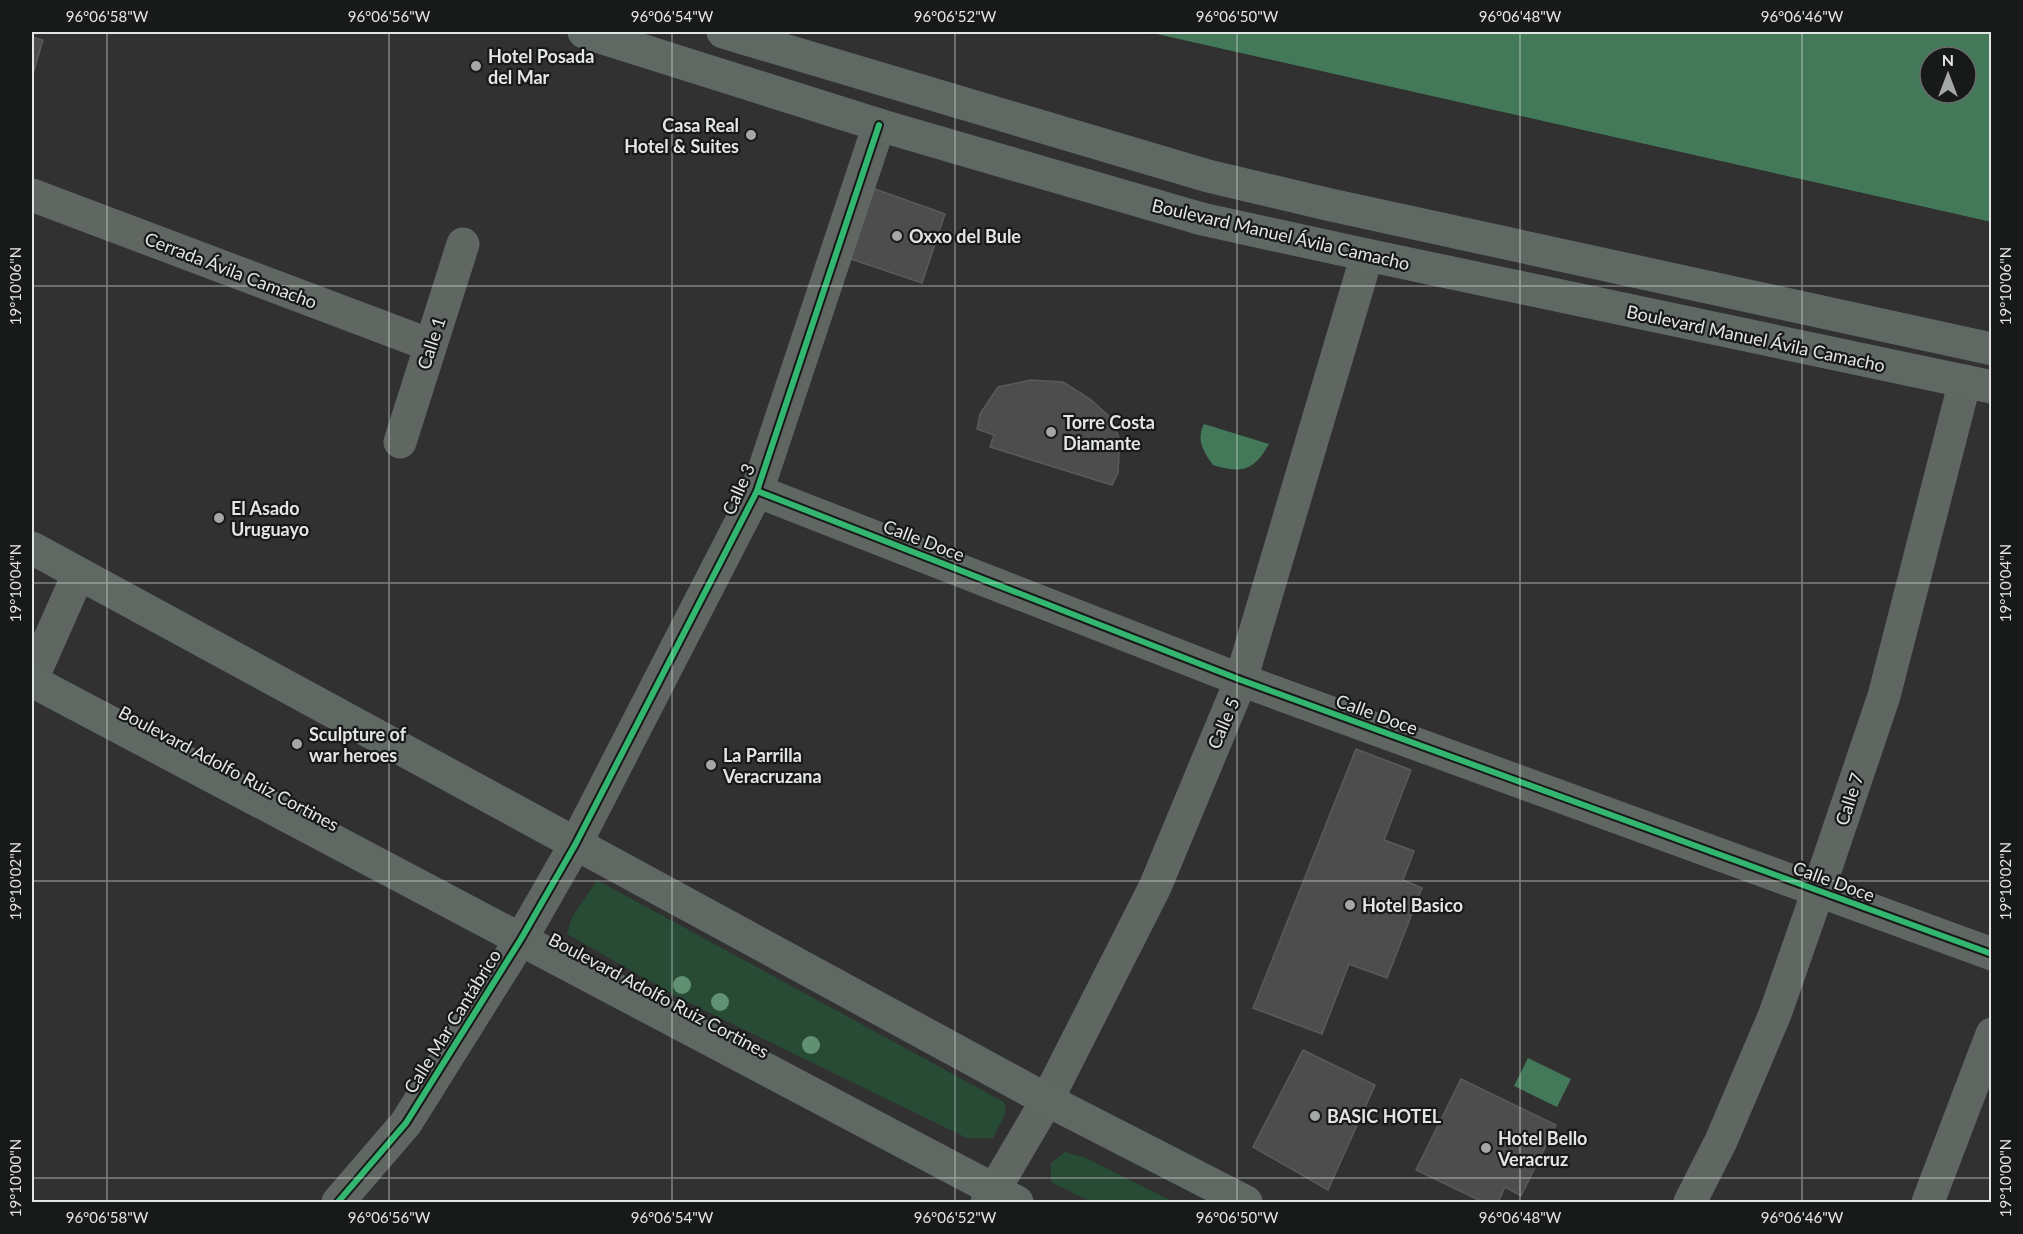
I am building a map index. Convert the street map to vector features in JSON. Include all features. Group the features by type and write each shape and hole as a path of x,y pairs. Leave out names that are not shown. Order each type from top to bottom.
{"main road":[{"name":"Boulevard Manuel Ávila Camacho","path":"584,32 879,125 1202,219 1978,384"},
{"path":"723,32 1208,176 1331,205 1992,349"},
{"path":"32,548 1047,1100 1246,1203"},
{"name":"Boulevard Adolfo Ruiz Cortines","path":"32,680 521,939 1000,1199"}],"street":[{"name":"Calle 3","path":"575,845 757,490 879,125"},
{"name":"Cerrada Ávila Camacho","path":"32,195 430,345"},
{"name":"Calle 1","path":"400,442 463,244"},
{"name":"Calle 5","path":"1000,1199 1047,1100 1155,887 1241,680 1367,255"},
{"name":"Calle 7","path":"1690,1203 1721,1141 1775,1014 1884,696 1978,384"},
{"name":"Calle Doce","path":"757,490 1241,680 1992,954"},
{"path":"32,680 78,575"},
{"name":"Calle Mar Cantábrico","path":"338,1203 406,1123 521,939 575,845"},
{"path":"1928,1203 1992,1034"}],"shaded area":[{"path":"1148,32 1991,32 1991,222"},
{"path":"1204,424 1269,444 1258,460 1246,468 1231,469 1213,465 1202,445 1201,435"},
{"path":"597,880 1004,1102 1006,1112 993,1138 967,1138 679,998 567,934 572,917"},
{"path":"1528,1058 1571,1079 1557,1107 1514,1086"},
{"path":"1065,1152 1086,1158 1174,1202 1091,1202 1051,1182 1051,1163"}],"pier":[{"path":"1145,32 1991,222 1992,225 1148,34"}],"building":[{"path":"32,37 43,40 32,77"},
{"name":"Oxxo del Bule","path":"872,188 945,214 922,283 848,258"},
{"name":"Torre Costa Diamante","path":"1031,380 1063,382 1090,399 1111,418 1119,438 1118,473 1112,485 990,447 994,435 977,429 980,414 998,387"},
{"path":"1356,749 1411,770 1384,840 1414,851 1403,880 1422,888 1387,978 1349,964 1322,1034 1253,1008"},
{"name":"BASIC HOTEL","path":"1303,1050 1375,1085 1328,1190 1253,1147"},
{"name":"Hotel Bello Veracruz","path":"1461,1079 1556,1125 1521,1196 1505,1187 1498,1202 1483,1202 1416,1170"}],"cycle path":[{"path":"338,1202 406,1123 521,939 575,845 757,491 879,125"},
{"path":"757,491 1241,680 1992,954"}],"place":[{"name":"Hotel Posada del Mar","path":"476,66"},
{"name":"Casa Real Hotel & Suites","path":"751,135"},
{"name":"Oxxo del Bule","path":"897,236"},
{"name":"Torre Costa Diamante","path":"1051,432"},
{"name":"El Asado Uruguayo","path":"219,518"},
{"name":"Sculpture of war heroes","path":"297,744"},
{"name":"La Parrilla Veracruzana","path":"711,765"},
{"name":"Hotel Basico","path":"1350,905"},
{"name":"BASIC HOTEL","path":"1315,1116"},
{"name":"Hotel Bello Veracruz","path":"1486,1148"}]}
